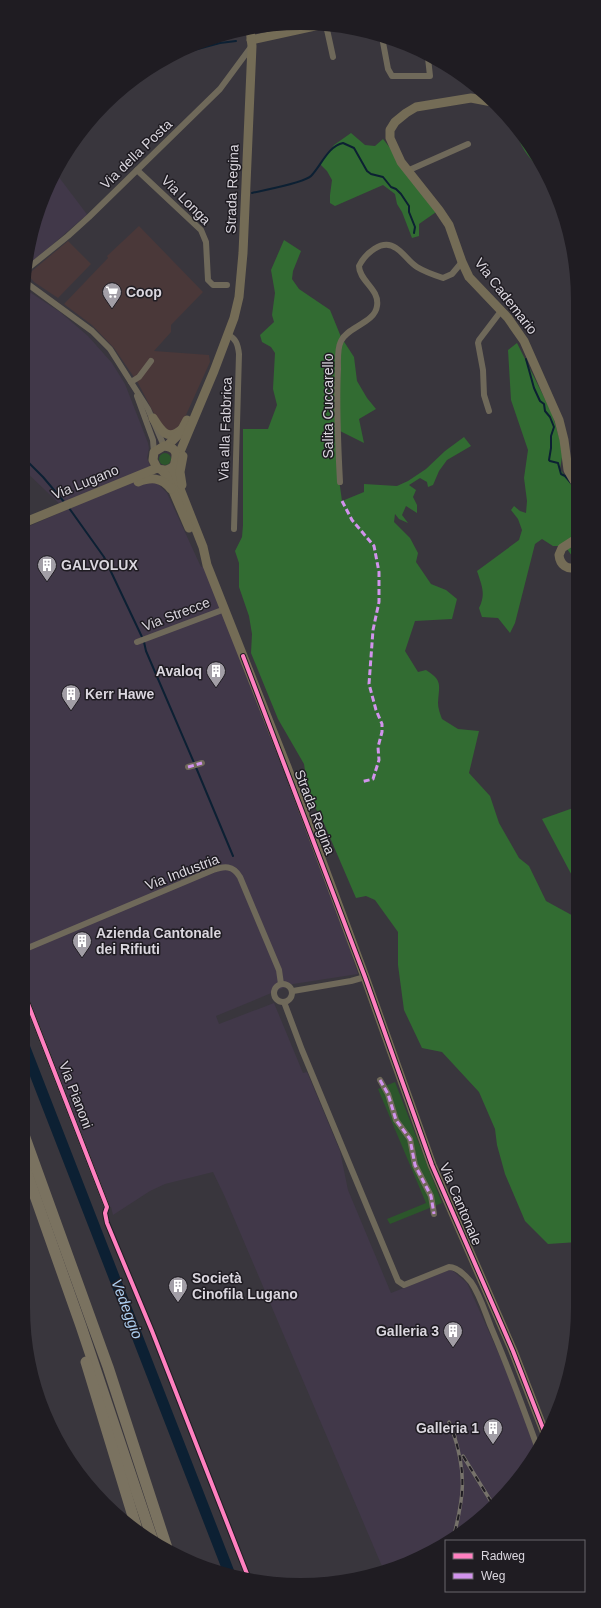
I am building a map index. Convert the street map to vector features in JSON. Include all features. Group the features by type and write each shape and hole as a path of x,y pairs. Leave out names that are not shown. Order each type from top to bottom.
{"highway":[{"path":"30,1151 60,1231 138,1457 165,1542"},
{"path":"30,1181 60,1263 150,1532"},
{"path":"60,1263 69,1305 134,1521"},
{"path":"138,1457 151,1481 173,1546"}],"main road":[{"path":"251,43 304,30"},
{"name":"Strada Regina","path":"250,35 241,280 236,309 214,371 174,467 174,474 202,547 207,565 289,774 365,977"},
{"name":"Via Cademario","path":"481,99 462,99 416,107 401,116 391,126 390,134 395,152 407,171 439,210 449,225 462,262 474,283 502,311 524,341 555,410 563,434 568,470 571,475"},
{"name":"Strada Regina","path":"165,446 175,438 184,426 210,369 223,347"},
{"path":"193,523 182,482 180,467 187,445 210,391 214,371"},
{"path":"153,418 162,431 168,435 176,434 184,426"},
{"path":"157,462 170,469 176,462 173,449 165,446 157,449 157,462 166,474 198,548 207,565"},
{"path":"66,505 88,493 157,462"},
{"name":"Via Lugano","path":"30,520 89,497 157,462"},
{"path":"89,497 98,496 151,478 163,481 174,494"},
{"path":"571,542 562,548 559,555 561,563 565,567 571,568"},
{"name":"Via Cantonale","path":"365,977 432,1165 513,1352 543,1428"}],"street":[{"path":"327,31 333,57"},
{"name":"Via della Posta","path":"32,265 68,236 220,89 245,55 251,43"},
{"path":"383,43 388,69 391,75 430,76 428,62"},
{"path":"407,171 468,144"},
{"name":"Via Longa","path":"137,170 198,227 206,242 208,280 213,285 227,285"},
{"name":"Salita Cuccarello","path":"340,482 337,385 341,341 350,331 362,325 376,311 377,306 375,293 360,275 359,266 370,252 383,245 391,245 397,248 419,268 443,278 452,274 462,262"},
{"path":"31,286 92,331 110,349 153,418 165,446"},
{"path":"489,411 484,395 484,370 478,343 502,311"},
{"name":"Via alla Fabbrica","path":"228,335 232,336 236,342 239,354 234,529"},
{"path":"131,382 139,377 151,361"},
{"path":"135,389 153,440 157,462"},
{"name":"Via Strecce","path":"137,642 225,608"},
{"path":"190,767 201,763"},
{"name":"Via Industria","path":"30,947 213,870 221,867 229,867 235,870 240,877 278,970 281,984"},
{"path":"292,991 351,981 365,977"},
{"path":"281,984 290,986 292,991 292,997 284,1002 278,1001 274,995 275,990 281,984"},
{"path":"284,1002 302,1050 398,1281 404,1285 451,1267 460,1272 470,1282 477,1293 505,1359 535,1442"},
{"name":"Via Pianoni","path":"30,1009 106,1207"},
{"path":"380,1080 388,1094 396,1120 410,1139 415,1165 431,1196 434,1214"}],"shaded area":[{"path":"60,178 89,217 83,218 33,261 39,230 44,214"},
{"path":"139,226 203,292 171,325 171,332 154,351 209,355 210,362 186,415 179,426 171,432 161,427 138,383 114,348 92,325 64,304 108,258 107,256"},
{"path":"68,241 91,264 58,298 34,282 31,279 32,271"},
{"path":"30,293 60,312 88,336 112,363 125,384 148,443 149,448 147,458 157,483 167,493 201,567 207,565 312,835 358,974 293,984 216,1016 219,1024 274,1003 303,1073 307,1072 340,1151 348,1190 391,1293 449,1270 453,1271 467,1283 512,1383 534,1445 504,1486 479,1511 436,1542 382,1566 213,1172 165,1184 150,1191 113,1215 111,1207 104,1207 30,1011 30,526 66,510 30,476"}],"green space":[{"path":"351,133 365,145 375,146 383,139 439,210 419,224 419,236 412,238 402,212 397,204 395,194 383,185 335,206 330,203 332,180 327,171 320,164 334,145"},
{"path":"284,240 301,251 293,271 292,279 299,289 330,310 341,337 354,357 357,381 367,398 376,409 359,419 364,443 338,430 338,472 342,501 364,492 364,484 397,486 408,481 426,469 445,451 464,437 471,446 447,460 439,471 433,485 428,487 427,482 420,478 409,485 416,490 413,497 417,505 417,513 406,506 402,515 408,523 399,519 395,514 394,522 410,538 418,553 416,562 431,584 446,590 457,599 452,619 415,621 405,651 418,672 426,670 438,680 438,705 442,719 458,729 479,731 469,773 490,796 499,823 519,858 529,866 546,901 571,915 571,1242 548,1244 525,1221 505,1174 497,1145 495,1129 479,1092 442,1052 422,1048 404,1010 398,965 398,932 375,900 366,896 356,898 322,819 309,797 304,764 278,719 251,653 252,634 249,616 239,587 239,563 235,551 242,537 243,525 243,429 268,429 277,405 273,389 275,353 271,347 262,342 260,335 274,322 272,315 275,293 271,270"},
{"path":"517,343 552,413 563,451 560,469 571,485 571,555 565,546 553,546 542,539 535,544 515,623 510,633 498,618 482,617 479,608 483,594 477,571 519,540 522,530 518,519 511,510 514,506 520,511 526,513 527,501 524,478 528,450 511,400 508,350"},
{"path":"163,453 167,453 171,459 167,465 163,465 159,461 159,457"},
{"path":"571,809 571,874 542,819"},
{"path":"395,1082 442,1203 390,1224 387,1219 426,1203 378,1089"}],"waterway":[{"path":"210,46 236,41"},
{"path":"252,193 307,179 315,172 329,152 333,148 343,143 354,148 367,171 371,174 383,177 391,187 396,189 401,194 409,206 409,212 415,227 414,233"},
{"path":"526,359 534,388 540,401 544,404 545,411 550,417 554,427 551,436 549,460 558,463 561,474 571,483"},
{"path":"30,464 65,503"},
{"path":"69,508 104,557 142,637"},
{"path":"144,642 146,651 233,856"},
{"name":"Vedeggio","path":"30,1061 227,1568"}],"railway":[{"path":"449,1422 455,1437"},
{"path":"453,1432 462,1473 462,1498 455,1529"},
{"path":"463,1456 490,1500"}],"marked path":[{"path":"342,501 352,520 374,546 379,572 379,602 373,630 369,684 376,710 382,724 382,732 378,747 379,760 373,779 361,782"},
{"path":"188,767 202,763"},
{"path":"380,1080 388,1094 396,1120 410,1139 415,1165 431,1196 434,1214"}],"cycle path":[{"path":"243,656 365,977 432,1165 513,1351 543,1428"},
{"path":"30,1009 107,1207 105,1213 107,1223 152,1331 247,1573"}],"place":[{"name":"Coop","path":"112,309"},
{"name":"GALVOLUX","path":"47,582"},
{"name":"Avaloq","path":"216,688"},
{"name":"Kerr Hawe","path":"71,711"},
{"name":"Azienda Cantonale dei Rifiuti","path":"82,958"},
{"name":"Società Cinofila Lugano","path":"178,1303"},
{"name":"Galleria 3","path":"453,1348"},
{"name":"Galleria 1","path":"493,1445"}]}
